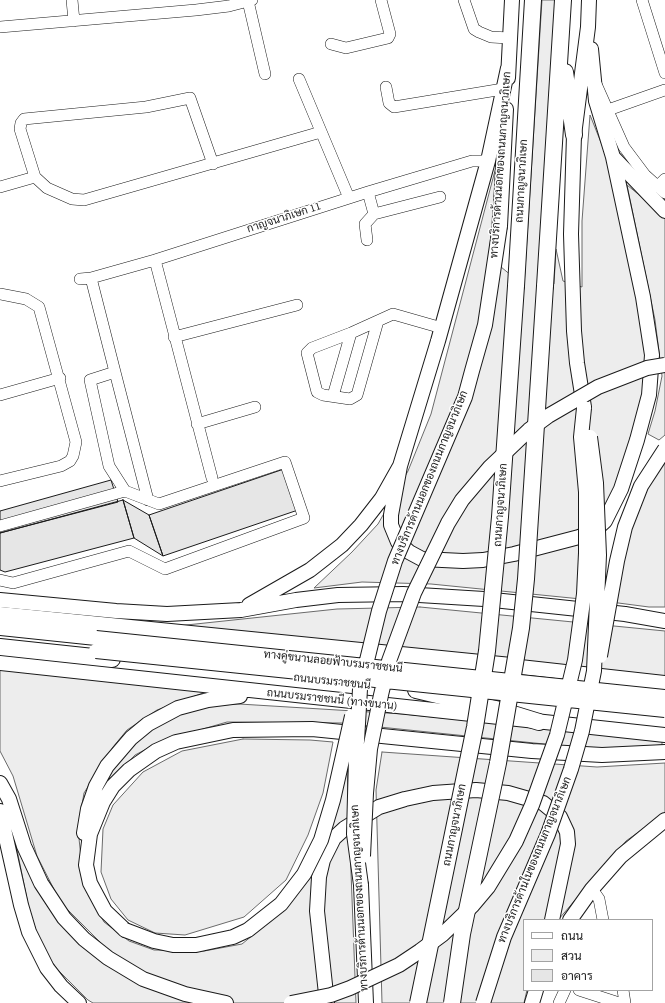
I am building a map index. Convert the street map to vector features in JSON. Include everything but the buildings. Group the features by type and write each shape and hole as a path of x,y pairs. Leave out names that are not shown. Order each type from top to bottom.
{"highway":[{"name":"ถนนกาญจนาภิเษก","path":"418,1003 475,727 487,651 499,532 516,286 533,0"},
{"path":"452,1003 462,934 500,756 521,628 526,579 563,0"},
{"path":"560,38 574,135"},
{"path":"0,615 511,666"},
{"name":"ถนนบรมราชชนนี","path":"0,647 506,699"},
{"path":"416,690 500,710 539,722"}],"main road":[{"name":"ทางบริการด้านนอกของถนนกาญจนาภิเษก","path":"366,1003 361,885 354,834 360,689 379,611 395,561 452,428 470,378 485,325 500,226 512,0"},
{"name":"ทางบริการด้านในของถนนกาญจนาภิเษก","path":"483,1003 504,936 548,834 569,776 582,731 594,672 598,587 598,521 594,460 584,408 574,337 571,234 574,135 590,0"},
{"path":"508,68 488,161 442,328 400,466 391,515 391,525 398,542 409,552 422,558 463,561 483,560 579,538 594,531 605,521 621,489 637,440 649,395 652,356 643,297 613,157 600,119 588,27"},
{"path":"613,157 665,211"},
{"path":"361,885 370,749 380,695 396,640 414,593 448,523 462,500 490,467 510,447 542,421 567,404 598,387 647,368 665,365"},
{"path":"291,1003 331,995 350,988 392,968 420,952 443,934 480,897 503,865 516,841 532,805 558,735 569,693 576,654 584,594 586,553 586,492 582,437 584,408"},
{"path":"594,672 604,640 617,561 625,527 641,486 665,449"},
{"path":"241,610 310,570 342,545 361,525 382,498 400,466"},
{"path":"0,600 142,613 195,613 241,610 296,600 338,595 403,594 484,599 665,621"},
{"path":"640,617 665,614"},
{"name":"ทางคู่ขนานลอยฟ้าบรมราชชนนี","path":"0,628 665,697"},
{"name":"ทางคู่ขนานลอยฟ้าบรมราชชนนี","path":"0,640 665,710"},
{"name":"ถนนบรมราชชนนี (ทางขนาน)","path":"0,663 665,735"},
{"path":"511,666 665,683"},
{"path":"280,694 218,698 188,704 157,718 131,738 107,766 92,796 84,834 86,865 90,883 98,900 105,911 125,930 154,941 173,945 196,945 233,937 248,930 281,904 304,874 321,840 333,800 345,744 360,689"},
{"name":"ถนนบรมราชชนนี","path":"506,699 665,715"},
{"path":"86,865 87,847 92,825 113,786 129,770 156,751 176,742 202,735 233,730 312,729 532,751 602,755 665,752"},
{"path":"0,783 9,800 32,865 49,898 74,928 108,958 131,973 162,987 204,999 226,1003"},
{"path":"327,1003 317,911 318,877 323,860 334,838 345,828 379,807 405,799 433,793 476,790 508,793 528,797 548,806 560,817 564,824 568,844 552,919"},
{"path":"0,810 21,905 29,932 47,968 61,986 79,1003"},
{"path":"571,919 592,889 621,856 665,820"}],"street":[{"path":"72,0 74,21"},
{"path":"0,27 196,10 250,0 265,74"},
{"path":"332,44 346,48 388,38 390,34 381,0"},
{"path":"464,0 474,29 491,37 510,38"},
{"path":"642,0 665,73"},
{"path":"299,80 349,198"},
{"path":"594,80 624,147 644,175 662,186"},
{"path":"386,87 389,103 394,107 503,89"},
{"path":"608,110 665,90"},
{"path":"213,164 191,99 188,98 146,107 24,119 21,123 20,129 35,177 47,188 72,200 84,200 213,164 321,132"},
{"name":"กาญจนาภิเษก 11","path":"115,372 86,279 155,260 368,192 472,161 488,161"},
{"path":"0,187 35,177"},
{"path":"368,192 374,214"},
{"path":"367,240 365,224 374,214 440,197"},
{"path":"155,260 212,478"},
{"path":"0,294 26,299 39,307 60,378 76,442 73,456 70,461 61,466 0,481"},
{"path":"174,337 297,305"},
{"path":"378,321 357,395 350,399 318,392 307,353 312,348 351,334 378,321 393,314 442,328"},
{"path":"333,396 351,334"},
{"path":"0,580 13,583 129,551 165,569 304,518 285,462 159,504 148,500 125,491 109,466 90,380 115,372 148,500"},
{"path":"0,395 60,378"},
{"path":"197,424 256,407"},
{"path":"0,526 125,491"},
{"path":"592,889 599,899 603,919"},
{"path":"559,1003 565,991"},
{"path":"582,991 619,1003"},
{"path":"623,991 625,1003"}],"green space":[{"path":"542,0 557,0 539,285 554,284 556,249 563,281 582,287 582,221 590,115 608,160 649,352 640,413 609,505 591,600 431,584 362,582 314,588 352,552 378,524 408,471 431,414 497,163 489,257 524,286"},
{"path":"627,185 648,202 665,213 665,435 659,440 648,434 655,411 662,376 655,320"},
{"path":"665,456 665,607 649,607 603,601 640,495"},
{"path":"420,607 665,631 665,681 158,628 337,609"},
{"path":"0,669 206,692 157,710 127,730 113,747 84,793 78,829 84,886 104,922 129,941 154,950 204,951 242,944 285,909 310,878 347,767 356,1003 93,1003 88,1000 57,969 42,948 29,909 15,840 44,900 80,945 106,965 112,954 61,903 37,856 13,776 0,751"},
{"path":"239,704 403,714 662,740 662,745 602,750 341,723 227,722 162,741 135,755 100,792 115,764 134,741 161,721 201,706"},
{"path":"243,739 310,740 333,742 323,793 308,835 286,880 244,917 185,935 155,933 128,920 111,899 101,872 103,829 113,805 143,772 182,751"},
{"path":"382,752 597,767 665,763 665,813 626,841 559,919 523,919 523,991 527,991 524,1003 382,1003 376,790"}]}
